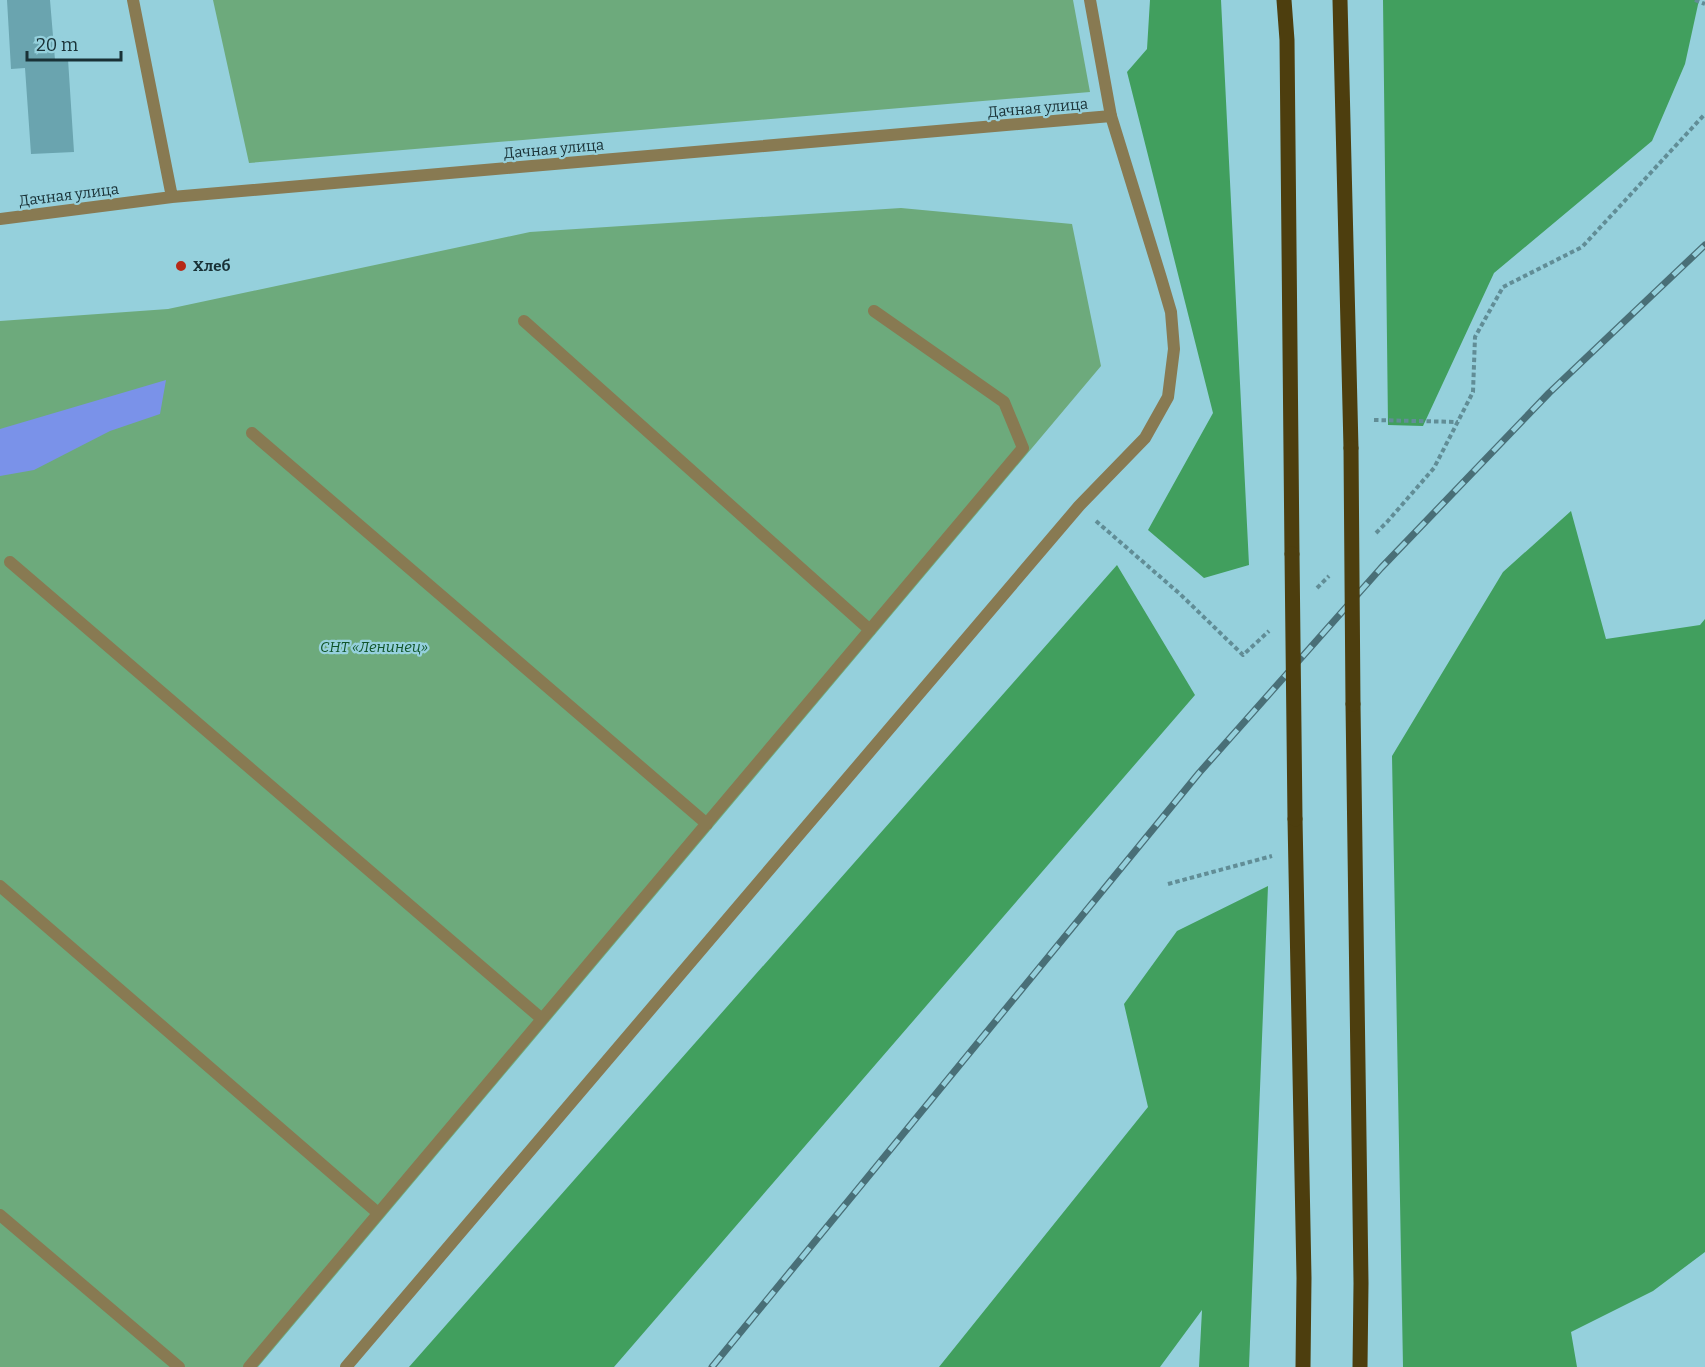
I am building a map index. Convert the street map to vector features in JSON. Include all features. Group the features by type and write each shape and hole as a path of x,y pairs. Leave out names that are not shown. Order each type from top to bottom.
{"main road":[{"path":"1284,0 1287,40 1295,819 1304,1278 1303,1367"},
{"path":"1340,0 1351,448 1361,1283 1360,1367"}],"street":[{"path":"133,0 172,197"},
{"path":"346,1367 1079,506 1145,438 1168,397 1174,349 1171,312 1111,116 1090,0"},
{"name":"Дачная улица","path":"0,219 172,197 1111,116"},
{"path":"249,1367 1023,448 1004,402 874,311"},
{"path":"524,321 870,630"},
{"path":"252,433 706,824"},
{"path":"10,562 542,1019"},
{"path":"0,886 378,1213"},
{"path":"0,1215 179,1367"}],"path":[{"path":"1695,0 1705,4"},
{"path":"1371,538 1388,522 1434,468 1473,392 1475,337 1503,287 1582,247 1705,114"},
{"path":"1350,419 1458,422"},
{"path":"1079,506 1180,594 1243,656 1277,624"},
{"path":"1311,593 1337,569"},
{"path":"1168,884 1296,850"}],"green space":[{"path":"213,0 1073,0 1090,92 249,163"},
{"path":"1150,0 1221,0 1249,565 1204,578 1148,530 1213,413 1127,72 1147,49"},
{"path":"1383,0 1699,0 1685,64 1652,141 1494,273 1423,426 1388,425"},
{"name":"СНТ «Ленинец»","path":"901,208 1072,224 1101,366 258,1367 0,1367 0,321 168,309 530,232"},
{"path":"1571,511 1606,639 1700,625 1705,619 1705,1252 1653,1291 1571,1332 1577,1367 1403,1367 1392,756 1503,572"},
{"path":"1117,565 1195,695 614,1367 409,1367"},
{"path":"1268,886 1249,1367 1199,1367 1202,1310 1160,1367 939,1367 1148,1107 1124,1004 1177,931"}],"water":[{"path":"166,380 160,414 110,431 34,470 0,476 0,429"}],"building":[{"path":"7,0 50,0 55,60 68,59 74,152 31,154 25,68 11,69"}],"railway":[{"path":"712,1367 1199,773 1381,568 1549,393 1705,245"}],"place":[{"name":"Хлеб","path":"181,266"}]}
